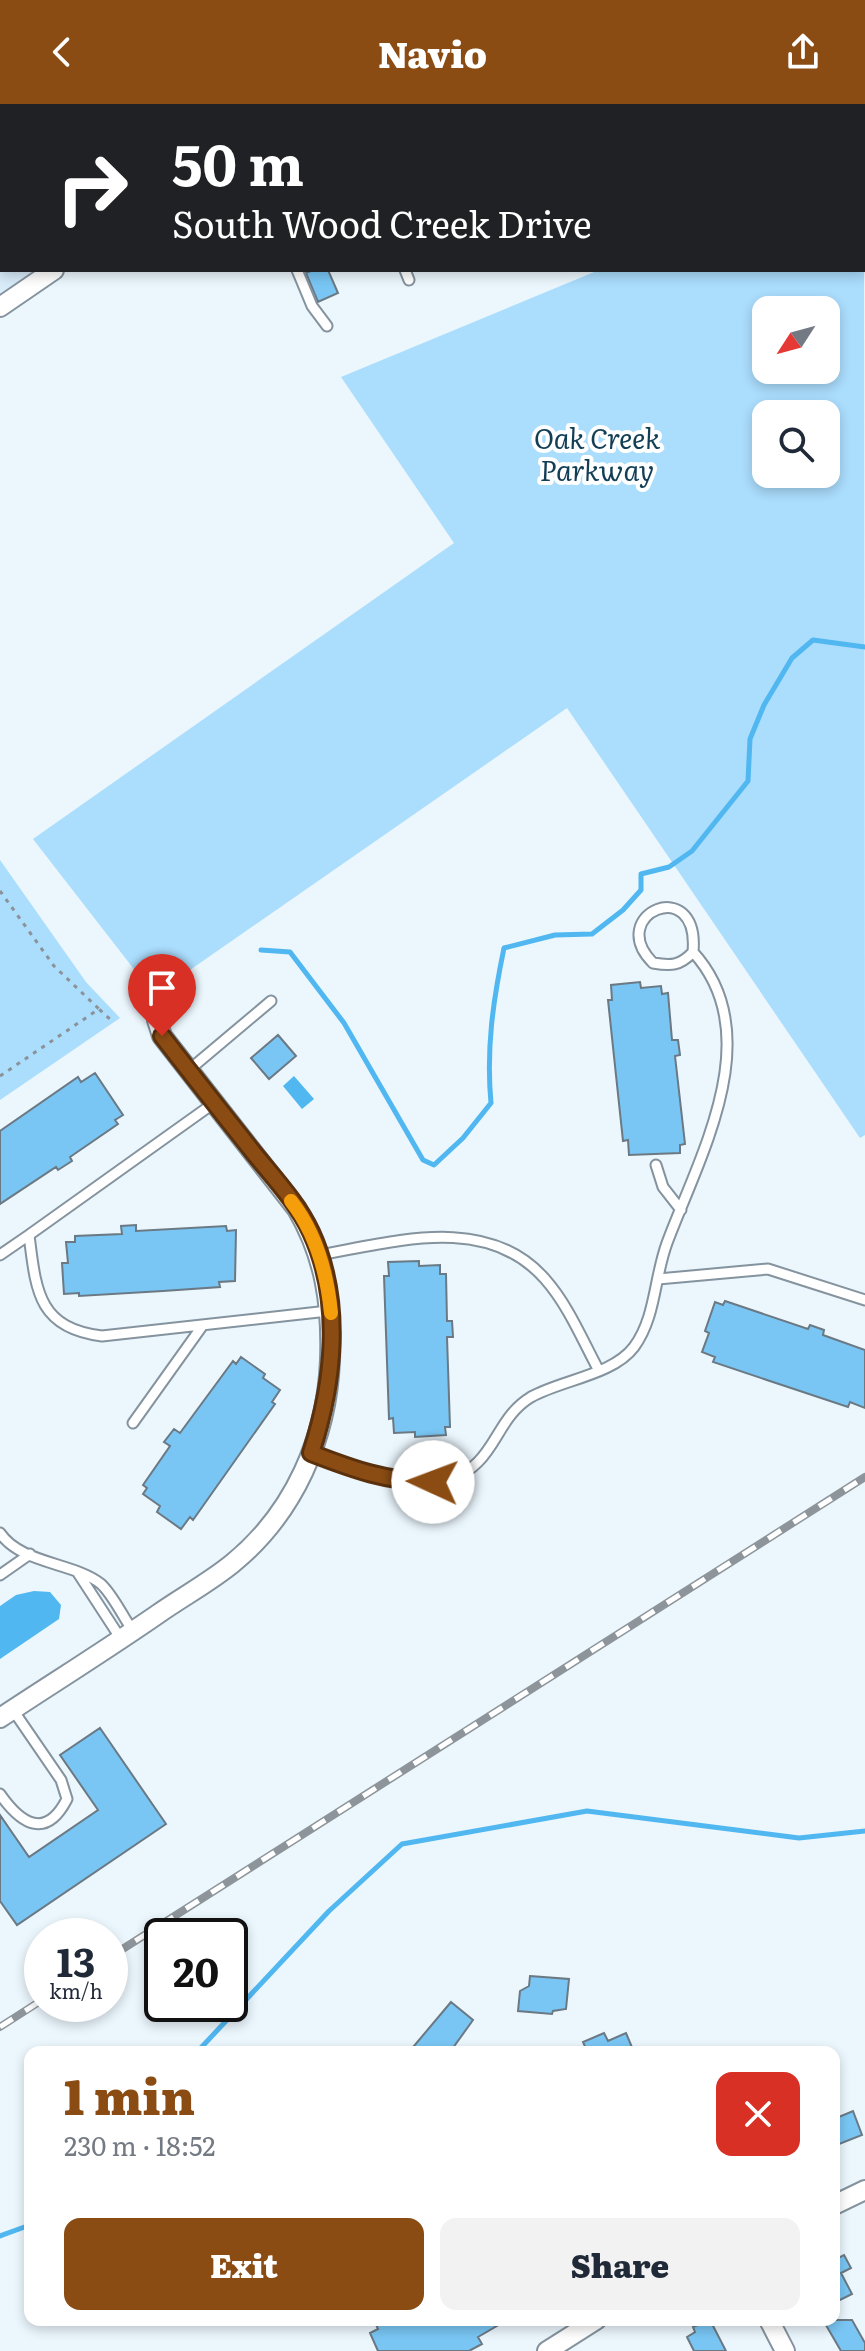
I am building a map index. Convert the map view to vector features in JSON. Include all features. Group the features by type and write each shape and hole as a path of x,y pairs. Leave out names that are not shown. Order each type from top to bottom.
{"street":[{"path":"0,307 51,272"},
{"path":"6,1714 233,1563 262,1535 287,1504 311,1453 323,1415 330,1371 331,1311 319,1255 297,1209 162,1036 157,1020"},
{"path":"840,2202 865,2190"},
{"path":"547,2351 587,2326"},
{"path":"772,2326 785,2351"}],"lane":[{"path":"298,272 312,306 327,326"},
{"path":"311,1453 363,1473 401,1482 453,1477 478,1462 501,1425 528,1398 598,1369 632,1350 647,1327 666,1246 708,1148 724,1078 727,1042 727,1026 707,967 693,952 694,924 684,912 673,908 659,909 643,918 638,929 638,941 653,963 671,966 685,961 693,952"},
{"path":"189,1070 271,1001"},
{"path":"0,1255 214,1103"},
{"path":"656,1165 663,1187 681,1210"},
{"path":"29,1235 36,1289 61,1326 79,1333 102,1336 331,1311"},
{"path":"319,1255 413,1238 470,1238 504,1247 528,1262 559,1297 598,1369"},
{"path":"658,1279 768,1269 865,1300"},
{"path":"133,1423 203,1325"},
{"path":"0,1533 5,1540 30,1554 78,1573 127,1635"},
{"path":"0,1575 30,1554"},
{"path":"0,1794 12,1812 26,1822 43,1824 59,1814 67,1799 61,1780 6,1714"}],"path":[{"path":"0,891 54,966 112,1021"},
{"path":"0,1076 99,1009"}],"shaded area":[{"path":"0,272 39,272 0,298"}],"green space":[{"name":"Oak Creek Parkway","path":"594,272 864,272 865,1135 860,1138 567,708 154,995 33,839 454,543 341,377"},
{"path":"0,860 86,982 120,1018 0,1100"}],"water":[{"path":"294,1076 314,1099 302,1109 283,1086"},
{"path":"34,1591 50,1592 61,1605 59,1619 0,1659 0,1606 16,1595"}],"building":[{"path":"329,272 338,293 318,302 306,273"},
{"path":"640,982 641,988 661,986 662,994 668,993 672,1040 678,1040 680,1055 675,1056 685,1144 680,1145 680,1153 629,1155 628,1140 623,1141 608,1000 612,1000 611,985"},
{"path":"278,1035 296,1056 269,1079 251,1058"},
{"path":"95,1073 123,1115 115,1120 118,1124 70,1157 72,1161 58,1170 56,1167 0,1204 0,1131 78,1077 81,1082"},
{"path":"136,1225 136,1231 226,1226 227,1231 236,1230 235,1281 219,1282 220,1287 79,1296 79,1293 64,1294 62,1263 68,1263 66,1242 75,1242 75,1236 122,1234 121,1226"},
{"path":"419,1261 419,1266 440,1265 440,1274 446,1274 447,1321 452,1321 453,1337 447,1337 450,1427 445,1427 446,1435 415,1437 415,1432 394,1433 393,1418 389,1419 384,1276 389,1276 388,1262"},
{"path":"725,1301 808,1329 810,1325 824,1330 823,1335 865,1350 865,1408 850,1402 848,1407 713,1362 715,1357 702,1352 709,1333 705,1331 715,1302 723,1305"},
{"path":"241,1357 265,1374 263,1378 280,1390 272,1402 275,1404 193,1520 190,1517 181,1529 157,1512 160,1506 143,1494 147,1488 143,1485 170,1446 164,1442 174,1429 180,1433 233,1361 236,1364"},
{"path":"100,1728 166,1824 17,1925 0,1901 0,1815 29,1857 98,1810 60,1755"},
{"path":"530,1976 569,1979 566,2009 553,2011 552,2014 518,2011 520,1991 529,1986"},
{"path":"451,2002 473,2020 454,2046 414,2046"},
{"path":"604,2033 608,2041 626,2033 631,2046 585,2046 583,2042"},
{"path":"853,2111 862,2135 840,2144 840,2116"},
{"path":"844,2255 851,2268 841,2273 852,2294 840,2300 840,2257"},
{"path":"840,2320 852,2320 865,2343 865,2351 841,2351 826,2326 840,2326"},
{"path":"377,2326 497,2326 478,2337 482,2344 469,2351 378,2351 370,2333 378,2329"},
{"path":"713,2326 726,2351 694,2351 687,2337 695,2332 693,2327"}],"waterway":[{"path":"261,950 290,952 344,1023 423,1160 434,1165 463,1138 491,1103 489,1063 492,1025 504,948 555,935 592,934 623,910 641,890 641,874 669,867 692,851 748,781 750,739 764,705 792,658 813,640 865,647"},
{"path":"203,2046 329,1911 402,1844 587,1811 799,1838 865,1831"},
{"path":"0,2236 24,2227"}],"railway":[{"path":"128,1946 865,1477"},
{"path":"0,2027 24,2012"}],"slow traffic":[{"path":"291,1201 311,1232 327,1284 331,1313"}],"route":[{"path":"162,1036 297,1209 311,1232 327,1284 331,1311 330,1371 323,1415 311,1453 363,1473 401,1482 433,1482"}]}
